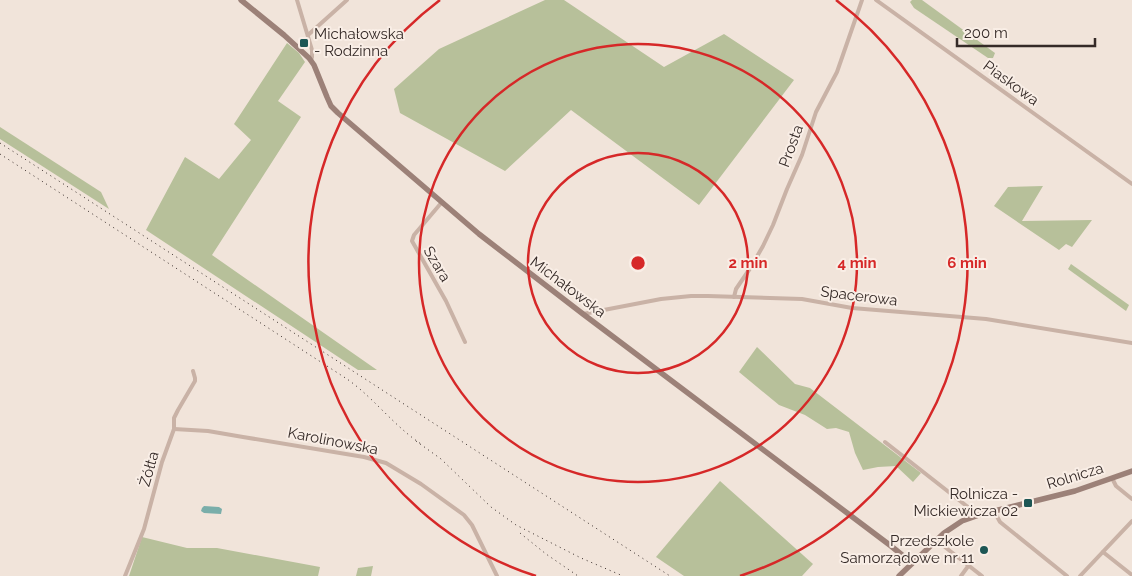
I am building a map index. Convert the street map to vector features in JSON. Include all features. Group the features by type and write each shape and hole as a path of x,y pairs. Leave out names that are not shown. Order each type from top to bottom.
{"street":[{"name":"Michałowska","path":"241,0 311,60 331,106 338,113 479,234 912,563"},
{"path":"297,0 312,50 311,60"},
{"path":"308,35 347,0"},
{"name":"Prosta","path":"734,297 736,288 752,267 773,225 802,155 816,112 837,72 862,0"},
{"name":"Piaskowa","path":"876,0 1132,184"},
{"name":"Szara","path":"442,202 414,235 412,241 446,301 465,342"},
{"name":"Spacerowa","path":"583,314 661,299 704,296 802,299 852,308 986,319 1132,343"},
{"name":"Żółta","path":"125,576 144,529 174,429 174,418 195,380 193,371"},
{"name":"Karolinowska","path":"174,429 208,431 364,456 386,463 421,484 464,515 472,525 497,576"},
{"path":"885,442 973,511 975,516"},
{"name":"Rolnicza","path":"899,576 936,540 956,524 975,516 1075,491 1132,471"},
{"path":"1112,478 1116,487 1132,498"},
{"path":"994,511 1000,522 1067,576"},
{"path":"1080,576 1132,521"},
{"path":"936,540 982,576"},
{"path":"1103,552 1132,575"},
{"path":"961,576 969,565"}],"green space":[{"path":"545,0 564,0 664,67 724,34 794,80 699,205 571,110 505,171 400,113 394,89 439,49"},
{"path":"912,0 922,0 995,53 993,58 988,58 914,8 910,2"},
{"path":"287,43 299,53 305,62 278,101 301,117 212,255 377,370 358,370 146,230 185,157 219,179 251,140 234,124"},
{"path":"0,127 101,192 109,209 0,139"},
{"path":"1043,186 1022,221 1092,220 1072,247 1066,244 1059,250 994,206 1008,187"},
{"path":"1071,264 1129,305 1126,311 1068,269"},
{"path":"757,347 795,384 810,388 921,473 913,482 896,466 863,470 855,453 849,432 836,428 827,429 805,415 779,405 739,372"},
{"path":"720,481 813,564 802,576 684,576 656,557"},
{"path":"142,537 187,548 217,548 320,567 318,576 129,576"},
{"path":"373,566 371,576 356,576 358,568"}],"water":[{"path":"204,506 219,507 222,509 221,514 204,513 201,511"}],"railway":[{"path":"0,143 670,576"},
{"path":"0,154 347,379 421,444"},
{"path":"416,441 441,459 491,507 516,525 581,558 623,576"},
{"path":"520,533 578,576"}],"place":[{"name":"Michałowska - Rodzinna","path":"304,43"},
{"name":"Rolnicza - Mickiewicza 02","path":"1028,503"},
{"name":"Przedszkole Samorządowe nr 11","path":"984,550"}]}
